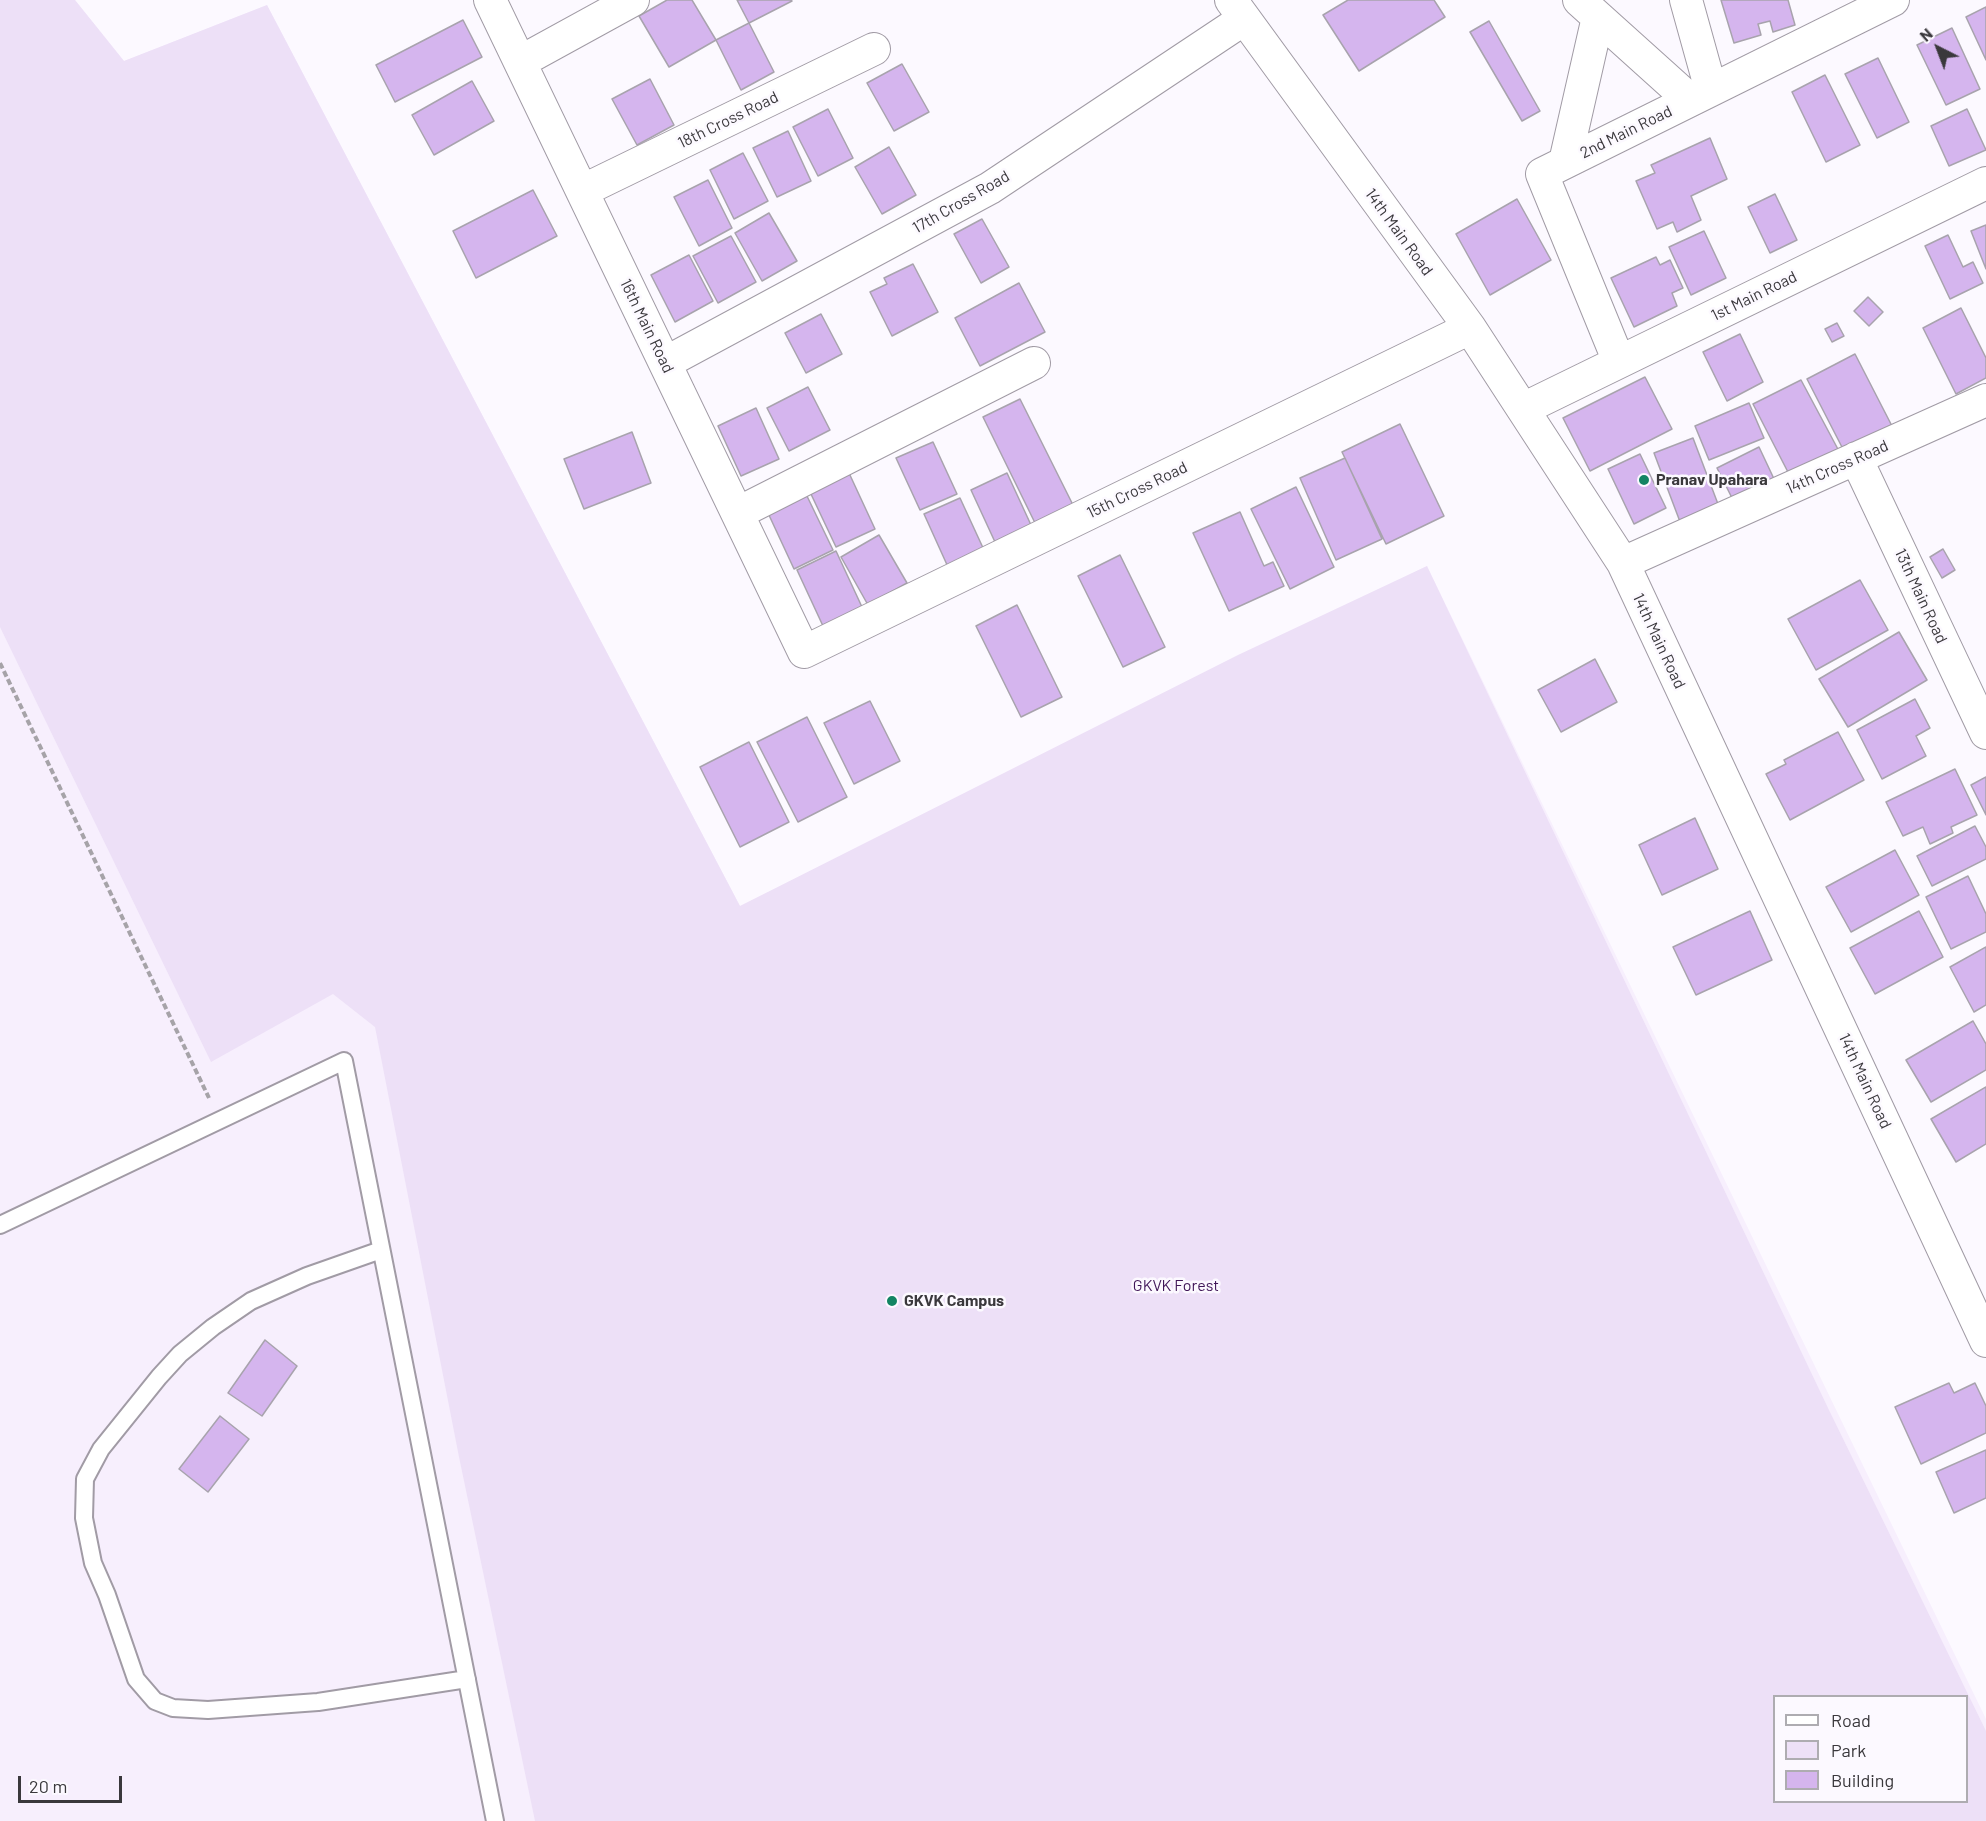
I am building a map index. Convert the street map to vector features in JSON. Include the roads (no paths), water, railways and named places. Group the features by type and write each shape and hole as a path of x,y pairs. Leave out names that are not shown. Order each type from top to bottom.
{"street":[{"name":"16th Main Road","path":"490,0 804,652"},
{"path":"520,62 633,0"},
{"path":"1686,0 1700,95"},
{"name":"2nd Main Road","path":"1619,362 1542,174 1700,95 1846,11 1893,0"},
{"path":"1565,162 1589,8 1700,95"},
{"name":"14th Main Road","path":"1238,9 1470,328 1623,563 1986,1341"},
{"name":"17th Cross Road","path":"665,363 990,188 1238,9"},
{"name":"18th Cross Road","path":"582,191 874,49"},
{"name":"1st Main Road","path":"1523,409 1986,183"},
{"name":"15th Cross Road","path":"804,652 1470,328"},
{"path":"738,513 1034,363"},
{"name":"14th Cross Road","path":"1623,563 1986,400"},
{"name":"13th Main Road","path":"1856,458 1986,733"}],"lane":[{"path":"0,1225 344,1061 495,1821"},
{"path":"381,1250 307,1276 251,1301 213,1327 180,1354 101,1449 85,1479 84,1518 93,1563 107,1595 136,1679 155,1701 173,1708 208,1710 318,1702 467,1679"}],"place":[{"name":"Pranav Upahara","path":"1644,480"},
{"name":"GKVK Campus","path":"892,1301"}],"park label":[{"name":"GKVK Forest","path":"1176,1286"}]}
